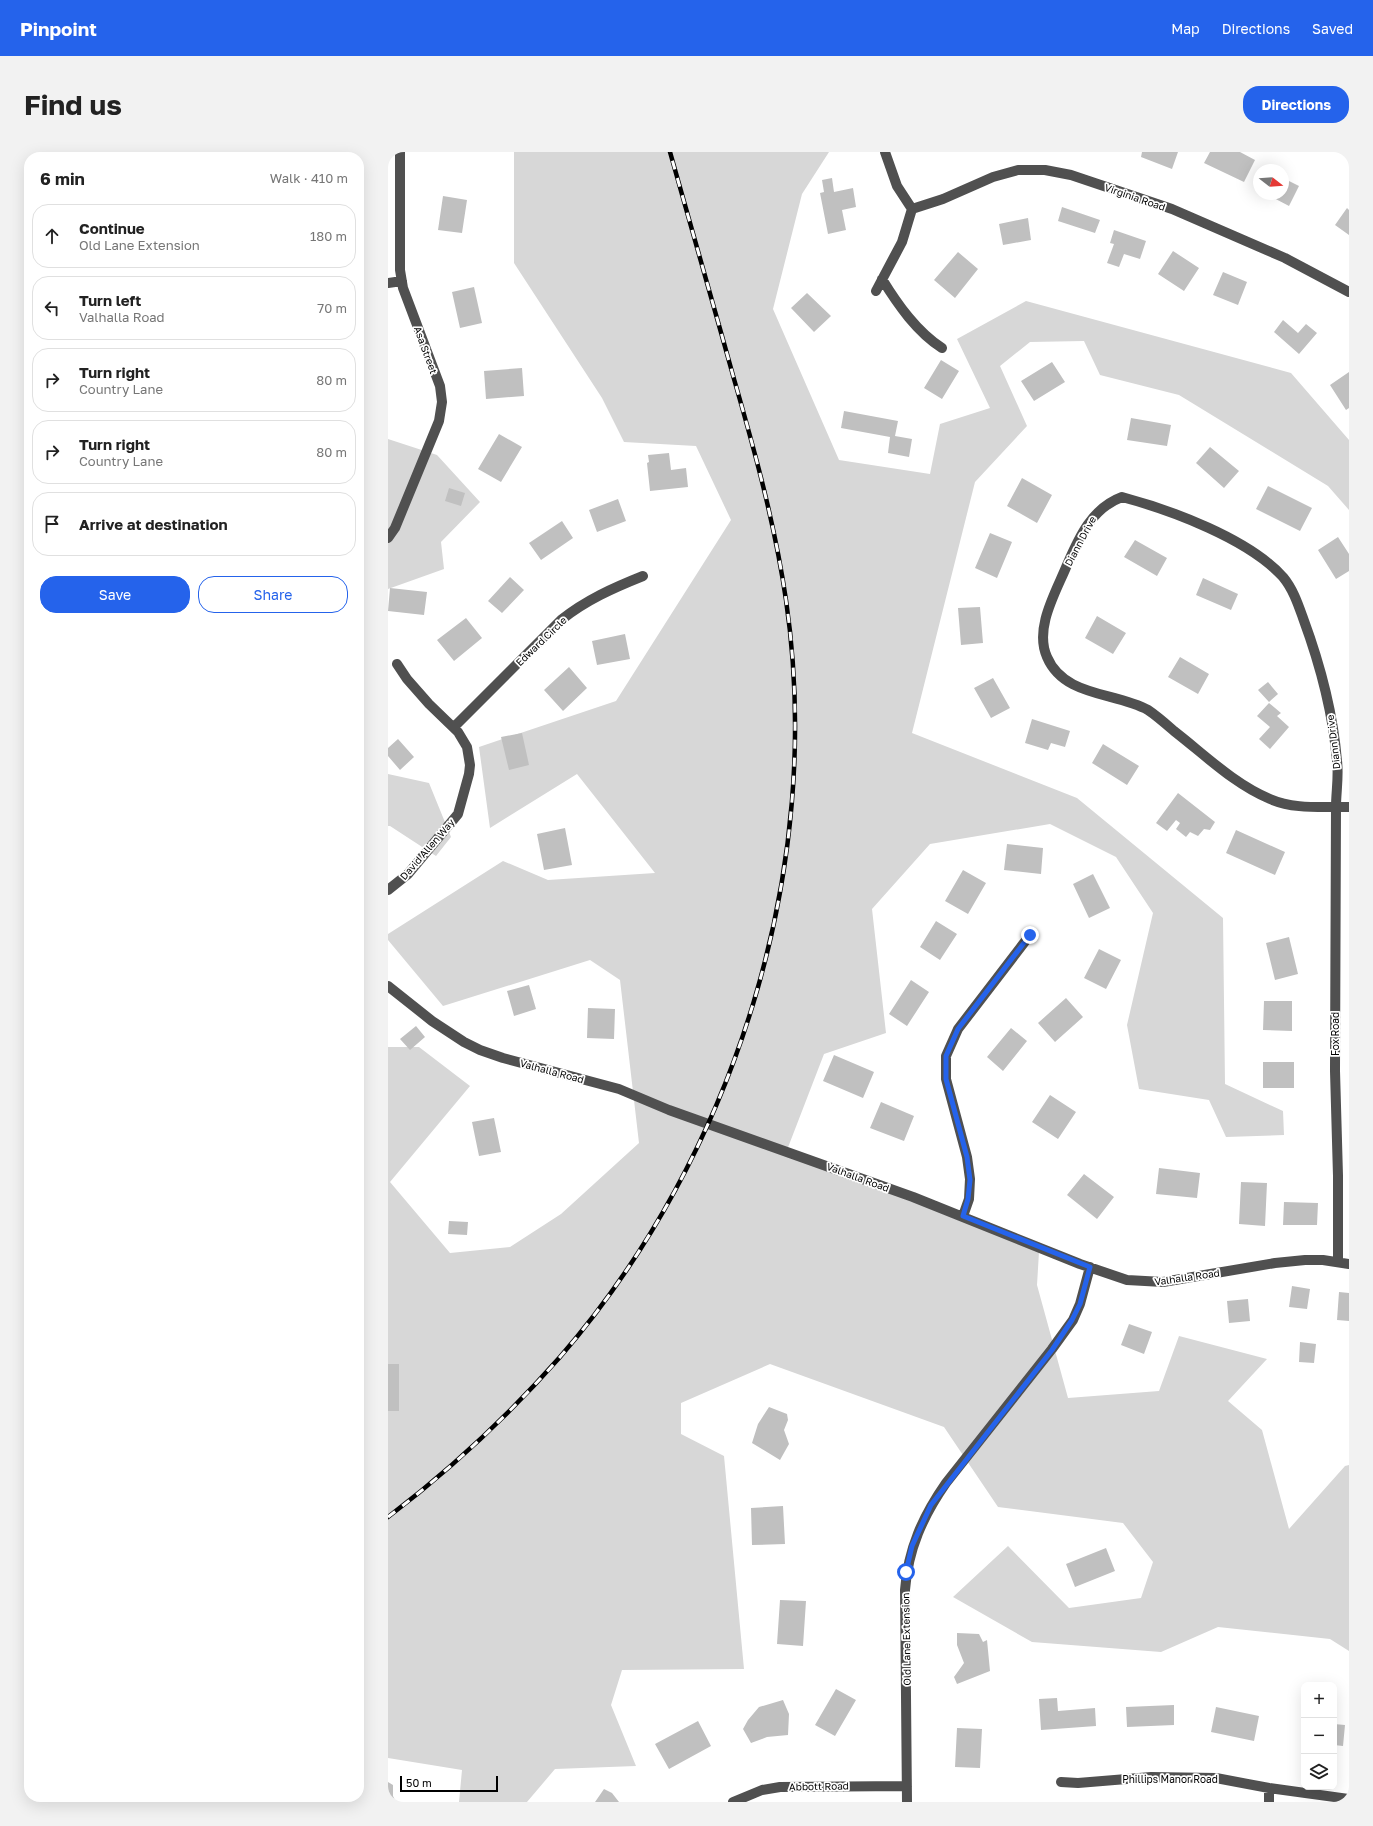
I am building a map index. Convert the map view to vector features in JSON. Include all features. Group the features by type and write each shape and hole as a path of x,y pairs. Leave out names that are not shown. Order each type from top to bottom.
{"street":[{"name":"Asa Street","path":"388,538 395,528 439,421 442,402 440,386 402,281 400,270 400,152"},
{"path":"876,292 902,242 912,209 897,186 885,152"},
{"name":"Virginia Road","path":"912,209 943,199 992,177 1018,170 1045,170 1071,175 1172,209 1285,258 1349,292"},
{"path":"882,279 905,313 928,337 942,348"},
{"path":"388,283 402,281"},
{"name":"Diann Drive","path":"1336,807 1338,764 1334,727 1310,637 1293,591 1283,577 1254,552 1211,530 1154,505 1122,497 1106,504 1092,516 1073,551 1052,601 1043,630 1044,647 1055,671 1065,680 1077,687 1126,701 1148,710 1247,788 1271,800 1292,806 1336,807 1349,807"},
{"name":"Edward Circle","path":"454,728 565,617 580,605 611,589 643,576"},
{"name":"David Allen Way","path":"388,890 408,874 458,814 470,765 467,748 458,732 407,679 397,664"},
{"name":"Fox Road","path":"1336,807 1335,1071 1338,1176 1338,1262"},
{"path":"963,1216 968,1199 970,1180 967,1157 946,1079 946,1056 958,1029 1030,935"},
{"name":"Valhalla Road","path":"388,986 432,1021 464,1042 480,1050 503,1058 619,1089 669,1110 829,1166 963,1216 1090,1267 1128,1280 1163,1282 1275,1263 1305,1260 1349,1264"},
{"name":"Old Lane Extension","path":"907,1802 905,1590 906,1572 912,1546 931,1505 946,1483 1052,1350 1072,1320 1080,1304 1090,1267"},
{"name":"Phillips Manor Road","path":"1061,1782 1078,1783 1120,1779 1189,1777 1216,1778 1269,1788 1349,1799"},
{"name":"Abbott Road","path":"733,1802 762,1790 780,1787 907,1786"},
{"path":"1269,1788 1269,1802"}],"shaded area":[{"path":"514,152 829,152 802,194 773,309 839,460 930,474 940,424 990,408 957,339 1026,301 1291,373 1349,440 1349,510 1328,486 1179,395 1100,375 1084,341 1030,342 1000,366 1027,426 975,482 912,733 1077,798 1223,918 1225,1084 1283,1111 1284,1135 1226,1137 1209,1100 1139,1089 1127,1025 1153,913 1116,857 1050,824 930,844 872,909 886,1033 824,1054 787,1150 1039,1252 1037,1285 1068,1398 1159,1391 1179,1336 1267,1359 1228,1401 1262,1430 1289,1529 1345,1466 1349,1465 1349,1651 1330,1639 1218,1627 1161,1652 1032,1642 953,1597 1008,1546 1069,1608 1141,1598 1153,1562 1123,1523 998,1507 944,1427 770,1364 681,1403 681,1434 724,1456 744,1669 622,1670 611,1705 636,1766 555,1769 527,1802 459,1802 462,1770 388,1758 388,1047 419,1047 470,1086 390,1182 450,1253 510,1247 561,1214 639,1143 620,980 590,960 443,1006 388,940 388,934 503,861 548,880 655,873 577,774 490,828 479,747 616,701 731,520 696,446 624,442 602,398 514,263"},
{"path":"388,439 437,455 480,502 441,542 444,569 388,589"},
{"path":"388,774 429,783 451,837 436,856 388,826"}],"building":[{"path":"1142,152 1178,152 1172,169 1141,157"},
{"path":"1210,152 1240,152 1255,160 1244,182 1204,163"},
{"path":"832,178 834,192 853,188 856,207 842,210 846,230 828,234 820,193 824,192 822,180"},
{"path":"1289,181 1299,186 1289,206 1278,200 1289,200"},
{"path":"443,196 467,200 462,233 438,230"},
{"path":"1062,207 1100,220 1095,233 1058,221"},
{"path":"1347,208 1349,210 1349,235 1335,225"},
{"path":"1028,218 1031,240 1003,245 999,224"},
{"path":"1114,230 1146,241 1140,259 1124,254 1119,267 1107,263 1114,244 1110,243"},
{"path":"1173,251 1199,268 1184,291 1158,274"},
{"path":"958,252 978,269 955,298 934,280"},
{"path":"1223,272 1247,282 1238,305 1213,295"},
{"path":"474,287 482,323 460,328 452,292"},
{"path":"807,293 831,316 814,332 791,308"},
{"path":"1283,320 1298,333 1306,324 1317,333 1299,354 1274,332"},
{"path":"941,360 959,371 942,399 924,388"},
{"path":"1052,362 1065,382 1034,401 1021,381"},
{"path":"522,368 524,396 486,399 484,371"},
{"path":"1349,372 1349,408 1346,410 1330,385"},
{"path":"844,411 898,421 895,436 912,439 909,457 888,453 890,437 841,428"},
{"path":"1131,418 1171,425 1167,446 1127,440"},
{"path":"499,434 522,447 501,482 478,469"},
{"path":"1210,447 1239,471 1224,488 1196,463"},
{"path":"669,453 671,470 686,468 688,487 650,491 647,463 649,462 648,455"},
{"path":"1022,478 1052,495 1037,523 1007,506"},
{"path":"1268,486 1312,508 1300,531 1256,509"},
{"path":"449,488 465,493 461,506 445,501"},
{"path":"618,499 626,521 597,532 589,510"},
{"path":"562,521 573,538 541,560 529,543"},
{"path":"990,533 1012,542 997,578 975,568"},
{"path":"1338,537 1349,554 1349,571 1336,579 1318,550"},
{"path":"1135,540 1167,558 1157,576 1124,557"},
{"path":"510,577 524,590 502,613 488,601"},
{"path":"1203,578 1238,594 1231,610 1196,595"},
{"path":"390,588 427,592 424,615 388,611"},
{"path":"980,607 983,643 961,645 958,608"},
{"path":"1097,616 1126,633 1113,654 1085,638"},
{"path":"466,618 482,638 454,661 437,640"},
{"path":"625,634 630,659 597,665 592,641"},
{"path":"1180,657 1209,674 1198,694 1168,677"},
{"path":"569,667 587,688 563,711 544,690"},
{"path":"993,678 1010,708 991,718 974,688"},
{"path":"1268,682 1278,694 1269,702 1258,690"},
{"path":"1269,703 1281,713 1277,716 1289,727 1270,749 1259,739 1270,727 1257,716"},
{"path":"1032,719 1070,731 1065,747 1051,743 1048,750 1025,743"},
{"path":"522,733 529,765 509,770 501,737"},
{"path":"398,739 414,757 400,770 388,756 388,748"},
{"path":"1103,744 1139,766 1127,785 1092,763"},
{"path":"1178,793 1215,822 1210,830 1204,829 1198,836 1190,832 1186,837 1176,829 1180,823 1176,820 1167,831 1156,823"},
{"path":"565,828 572,865 544,870 537,834"},
{"path":"1236,830 1285,852 1275,875 1226,853"},
{"path":"1007,844 1043,848 1041,874 1004,870"},
{"path":"963,870 986,883 968,914 945,901"},
{"path":"1093,874 1110,908 1089,918 1073,884"},
{"path":"936,921 957,934 940,960 920,947"},
{"path":"1289,937 1298,974 1275,980 1266,943"},
{"path":"1099,949 1121,960 1106,989 1084,978"},
{"path":"911,980 929,992 907,1026 889,1014"},
{"path":"529,985 536,1009 514,1016 507,991"},
{"path":"1066,998 1083,1017 1055,1042 1038,1023"},
{"path":"1264,1001 1292,1001 1292,1031 1263,1030"},
{"path":"588,1008 615,1009 614,1039 587,1038"},
{"path":"416,1026 425,1037 410,1050 400,1039"},
{"path":"1011,1028 1027,1041 1003,1071 987,1057"},
{"path":"834,1055 874,1072 863,1098 823,1081"},
{"path":"1263,1062 1294,1062 1294,1088 1263,1088"},
{"path":"1050,1095 1076,1112 1058,1139 1032,1122"},
{"path":"881,1102 914,1116 904,1141 870,1128"},
{"path":"494,1118 501,1152 479,1156 472,1122"},
{"path":"1159,1168 1200,1173 1197,1198 1156,1194"},
{"path":"1084,1174 1114,1197 1097,1219 1067,1195"},
{"path":"1241,1182 1267,1183 1265,1226 1239,1224"},
{"path":"1284,1202 1318,1203 1317,1225 1283,1225"},
{"path":"449,1221 468,1222 467,1235 448,1234"},
{"path":"1292,1286 1310,1289 1307,1309 1289,1307"},
{"path":"1339,1292 1349,1293 1349,1321 1337,1320"},
{"path":"1248,1299 1250,1321 1229,1323 1227,1301"},
{"path":"1129,1324 1152,1332 1144,1354 1121,1345"},
{"path":"1300,1342 1316,1344 1314,1363 1299,1362"},
{"path":"388,1364 399,1364 399,1411 388,1411"},
{"path":"769,1407 787,1414 788,1420 784,1430 789,1444 780,1460 752,1443 758,1424"},
{"path":"783,1506 785,1544 752,1545 751,1508"},
{"path":"1106,1548 1115,1571 1075,1587 1066,1564"},
{"path":"780,1600 806,1601 803,1646 777,1644"},
{"path":"957,1633 979,1634 983,1642 987,1640 990,1671 957,1684 954,1677 964,1663 957,1645"},
{"path":"836,1689 856,1700 835,1736 815,1725"},
{"path":"1057,1698 1058,1711 1095,1708 1096,1726 1041,1730 1039,1699"},
{"path":"783,1700 789,1714 788,1735 767,1737 751,1743 743,1729 748,1720 759,1707"},
{"path":"1174,1705 1174,1725 1127,1727 1126,1707"},
{"path":"1216,1707 1259,1716 1254,1741 1211,1732"},
{"path":"698,1721 711,1746 669,1769 655,1744"},
{"path":"1337,1724 1345,1725 1343,1746 1337,1745"},
{"path":"957,1728 982,1729 980,1768 955,1767"},
{"path":"388,1782 393,1785 393,1796 396,1802 388,1802"},
{"path":"604,1789 612,1793 619,1802 595,1802"}],"railway":[{"path":"388,1517 456,1461 520,1400 560,1357 622,1277 675,1190 719,1098 754,1002 778,903 792,802 795,701 786,600 776,544 757,461 670,152"}],"route":[{"path":"906,1572 912,1546 922,1521 931,1505 946,1483 1052,1350 1072,1320 1080,1304 1090,1267 963,1216 968,1199 970,1180 967,1157 946,1079 946,1056 958,1029 1030,935"}]}
